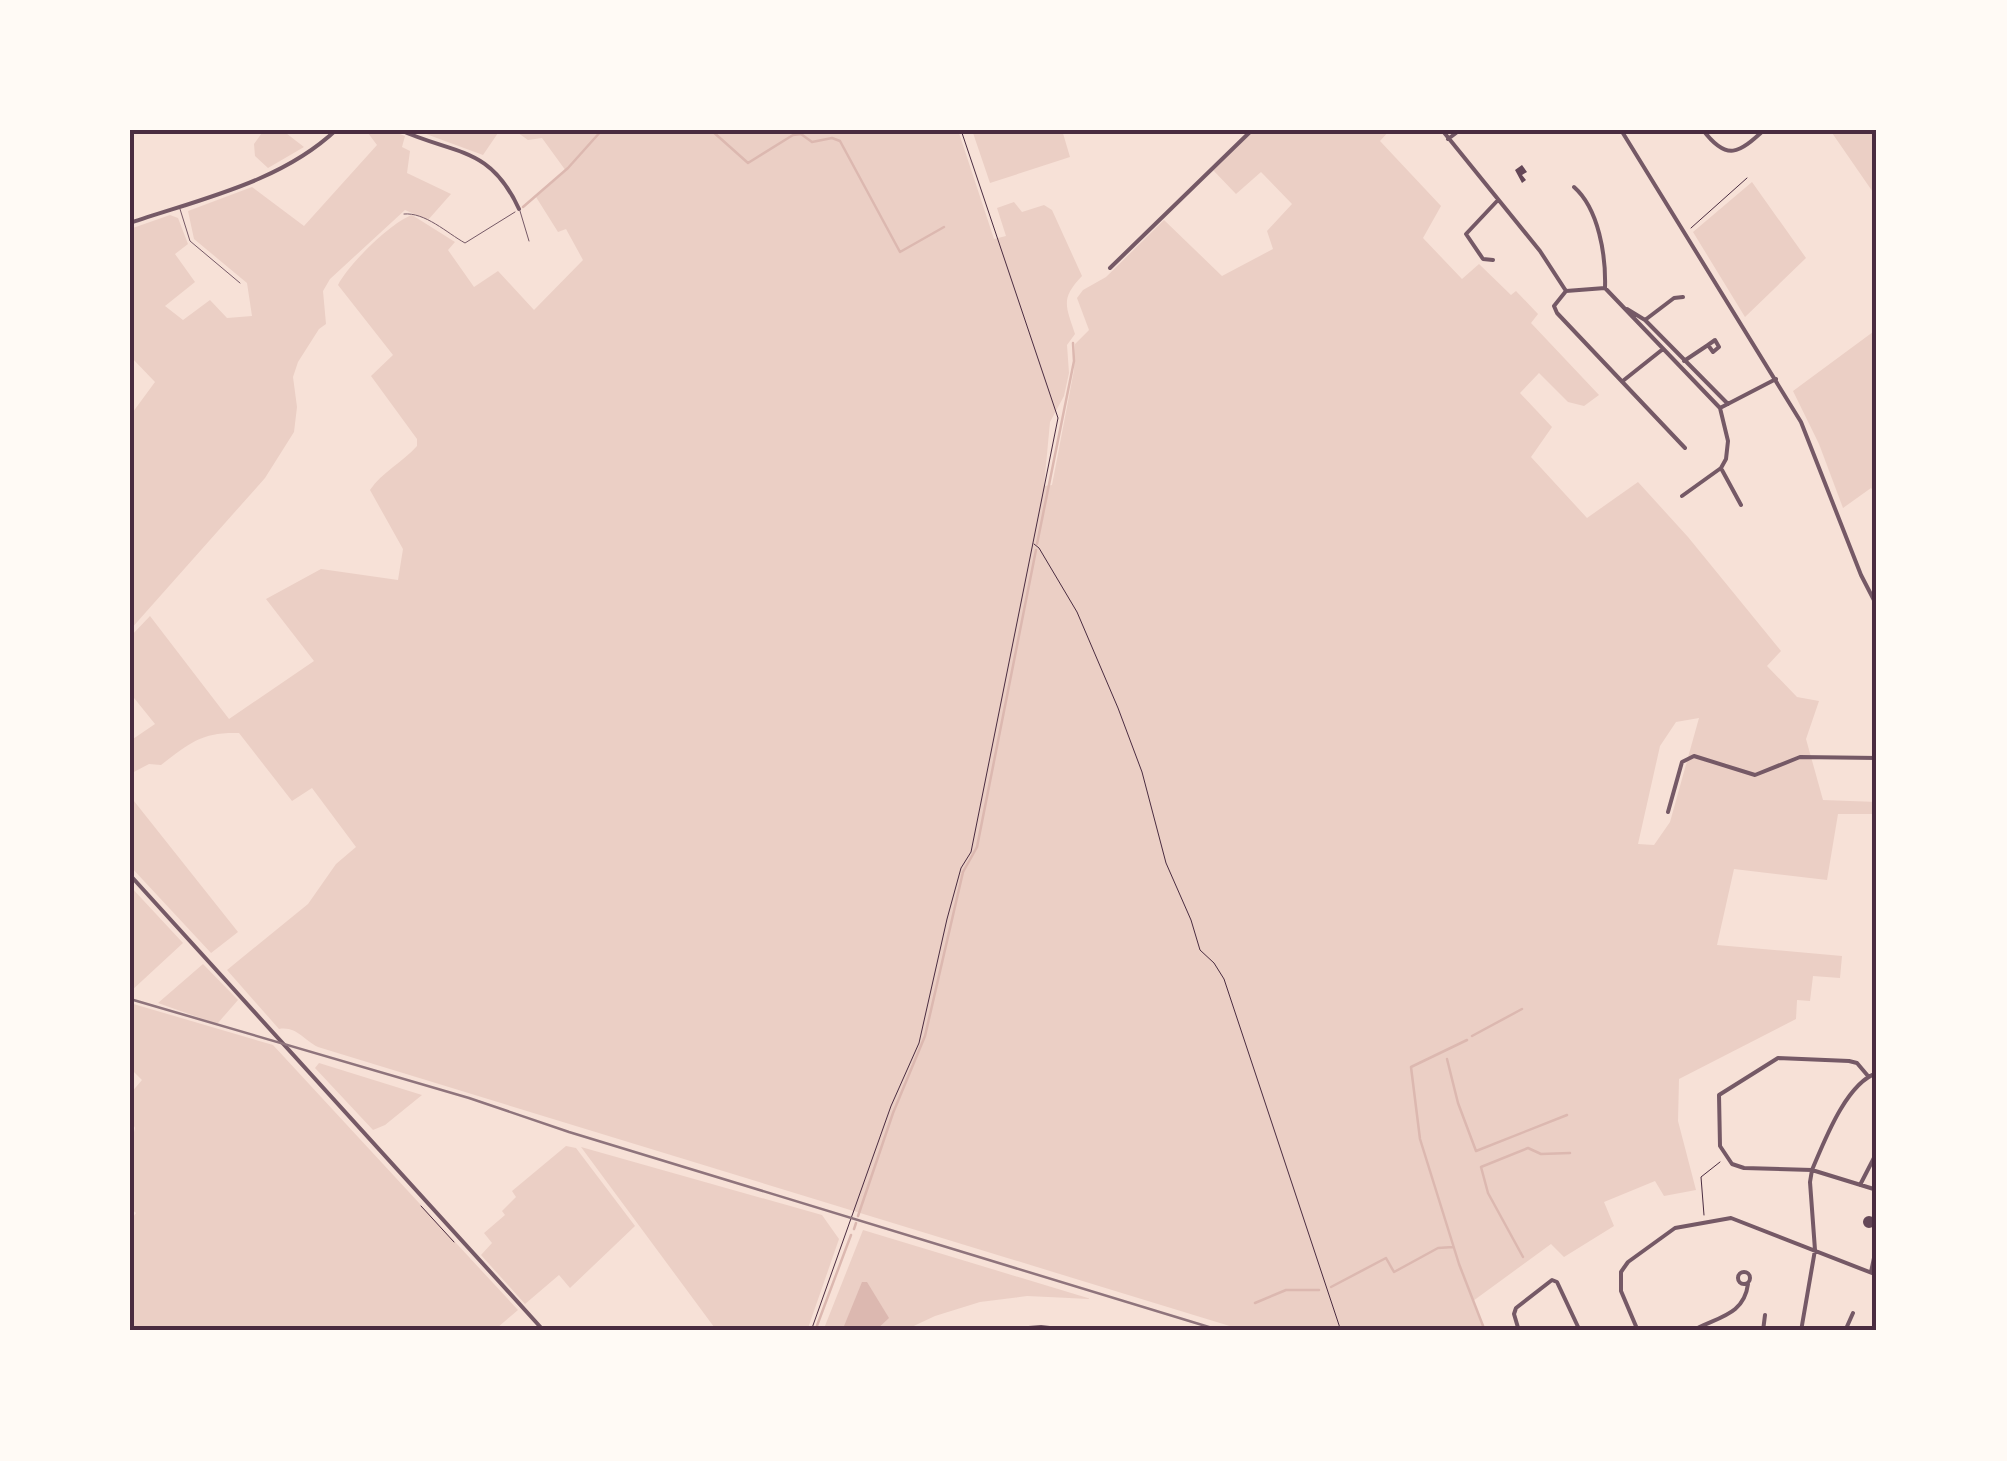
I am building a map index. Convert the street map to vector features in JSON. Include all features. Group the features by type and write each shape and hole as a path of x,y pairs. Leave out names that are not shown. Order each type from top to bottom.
{"street":[{"path":"130,223 276,171 301,158 336,130"},
{"path":"400,130 483,160 501,177 519,209"},
{"path":"1110,268 1252,130"},
{"path":"1442,130 1540,251 1566,291"},
{"path":"1448,139 1460,130"},
{"path":"1621,130 1809,439 1861,575 1877,606"},
{"path":"1703,130 1718,148 1730,152 1744,148 1764,130"},
{"path":"1574,187 1587,205 1604,250 1605,288 1720,408 1728,441 1721,468 1682,496"},
{"path":"1493,260 1483,259 1466,234 1498,200"},
{"path":"1605,288 1566,291 1554,306 1557,313 1685,448"},
{"path":"1645,320 1674,298 1683,296"},
{"path":"1627,309 1645,320 1728,404"},
{"path":"1684,361 1708,345"},
{"path":"1624,380 1664,349"},
{"path":"1720,408 1776,379"},
{"path":"1721,468 1740,505"},
{"path":"1668,812 1682,762 1687,757 1755,775 1800,757 1877,758"},
{"path":"130,875 544,1331"},
{"path":"1868,1076 1849,1061 1778,1058 1768,1062 1719,1095 1720,1146 1725,1158 1744,1168 1812,1170 1877,1190"},
{"path":"1801,1331 1815,1250 1812,1170 1846,1101 1868,1076 1877,1073"},
{"path":"1860,1185 1877,1152"},
{"path":"1638,1331 1621,1291 1621,1272 1664,1233 1731,1218 1874,1273 1877,1244"},
{"path":"1520,1331 1516,1308 1552,1280 1557,1282 1580,1331"},
{"path":"1692,1331 1735,1311 1743,1303 1748,1284"},
{"path":"1845,1331 1853,1314"},
{"path":"1763,1331 1764,1315"},
{"path":"988,1331 1041,1326 1076,1331"}],"lane":[{"path":"179,206 190,241 240,283"},
{"path":"404,214 414,214 465,243 519,209 529,242"}],"path":[{"path":"811,1331 891,1106 911,1064 924,1024 946,918 961,868 971,852 1058,418 961,130"},
{"path":"1685,234 1747,178"},
{"path":"1033,544 1040,548 1080,618 1142,772 1166,864 1192,920 1200,950 1224,979 1340,1331"},
{"path":"1700,1222 1704,1214 1700,1177 1725,1158"}],"shaded area":[{"path":"264,130 282,130 304,147 268,168 255,156 254,144"},
{"path":"390,130 405,136 402,147 410,151 407,173 451,194 428,220 405,210 330,279 323,291 326,324 298,362 293,377 297,407 294,432 265,478 130,630 130,416 155,382 130,356 130,229 170,215 178,218 188,244 175,254 195,282 165,306 183,320 210,300 227,318 252,316 247,283 194,239 188,211 252,187 304,226 377,145 368,133"},
{"path":"428,130 500,130 483,155 426,134"},
{"path":"514,130 958,130 994,239 1006,236 997,208 1014,202 1022,212 1044,205 1052,210 1082,276 1068,297 1067,309 1075,334 1067,345 1069,373 1064,396 1050,422 1044,486 1052,485 1074,370 1075,344 1089,330 1077,298 1083,290 1106,277 1164,220 1222,276 1273,249 1267,231 1292,204 1261,172 1236,194 1213,170 1255,130 1390,130 1380,141 1441,206 1423,238 1462,279 1479,264 1511,295 1516,291 1538,314 1531,323 1599,395 1584,406 1568,402 1539,373 1520,393 1552,427 1531,457 1587,518 1638,482 1781,651 1767,666 1797,697 1819,701 1806,739 1823,800 1877,802 1877,814 1838,814 1827,880 1734,869 1717,945 1842,956 1840,978 1813,976 1810,1001 1797,1000 1796,1019 1679,1079 1678,1121 1696,1190 1664,1196 1655,1181 1604,1202 1614,1226 1564,1257 1551,1244 1473,1301 1484,1331 1246,1331 318,1047 295,1032 279,1029 227,970 308,904 336,864 356,847 312,788 292,801 239,733 205,737 161,765 149,764 130,774 130,741 155,724 130,693 130,637 150,616 229,719 314,661 266,599 321,569 398,580 403,549 370,490 417,446 417,439 371,376 393,355 338,285 370,246 412,215 455,242 448,250 474,287 498,271 534,310 583,260 566,229 558,232 536,197 566,171 542,138 528,140","holes":["1699,718 1670,822 1654,845 1638,844 1660,746 1676,722"]},
{"path":"972,130 1062,130 1070,157 990,183"},
{"path":"1830,130 1877,130 1877,198"},
{"path":"1752,182 1806,258 1745,317 1693,232"},
{"path":"1877,329 1877,496 1871,488 1843,508 1819,444 1793,391"},
{"path":"130,796 238,932 211,953 130,866"},
{"path":"130,886 183,943 130,992"},
{"path":"203,964 238,1000 217,1024 158,1003"},
{"path":"130,1003 273,1045 518,1310 497,1328 499,1331 130,1331 130,1221 136,1213 130,1208 130,1149 135,1128 130,1118 130,1094 142,1080 130,1068"},
{"path":"319,1063 422,1095 373,1130 315,1068"},
{"path":"566,1146 576,1148 635,1226 570,1288 559,1275 525,1304 481,1255 492,1243 484,1233 505,1215 502,1211 516,1197 512,1191"},
{"path":"581,1147 822,1215 839,1239 807,1331 717,1331"},
{"path":"863,1230 1091,1299 1027,1296 980,1302 903,1331 823,1331"},
{"path":"862,1282 867,1282 889,1318 875,1331 842,1331"}],"building":[{"path":"1522,165 1527,172 1522,175 1526,180 1522,183 1515,170"},
{"path":"1869,1216 1875,1222 1869,1228 1863,1222"}],"waterway":[{"path":"523,207 568,168 602,130"},
{"path":"711,130 748,163 793,135 801,134 812,142 832,138 840,141 900,252 944,227"},
{"path":"1037,544 1074,361 1073,343"},
{"path":"858,1216 893,1113 925,1036 963,872 977,847 1036,550"},
{"path":"1472,1036 1522,1009"},
{"path":"1467,1040 1411,1067 1420,1139 1459,1264 1485,1331"},
{"path":"1447,1059 1476,1151 1567,1115"},
{"path":"1523,1257 1488,1193 1481,1167 1528,1148 1541,1154 1570,1153"},
{"path":"854,1229 856,1223"},
{"path":"815,1331 851,1235"},
{"path":"1331,1287 1386,1258 1394,1272 1438,1248 1453,1247"},
{"path":"1255,1303 1286,1290 1319,1290"}],"railway":[{"path":"130,999 469,1098 1222,1331"}]}
